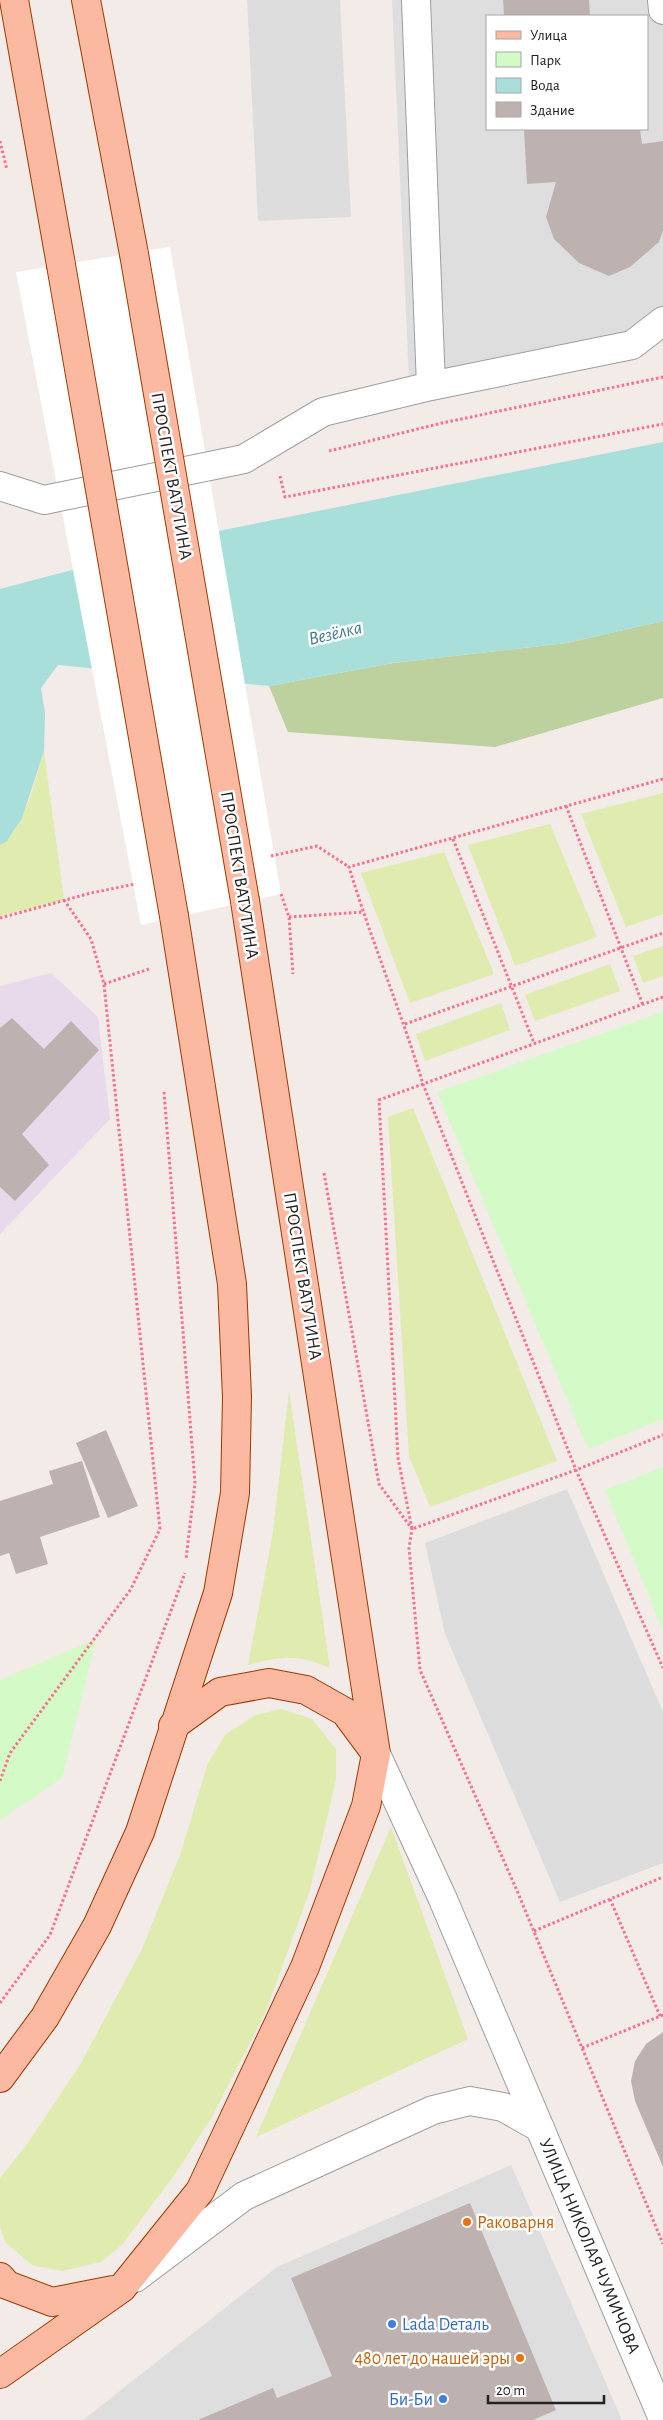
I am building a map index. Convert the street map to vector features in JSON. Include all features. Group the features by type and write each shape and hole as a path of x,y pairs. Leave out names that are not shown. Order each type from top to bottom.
{"main road":[{"path":"0,2078 45,2017 98,1926 140,1832 173,1726 218,1593 235,1493 237,1397 232,1284 174,916 14,0"},
{"name":"ПРОСПЕКТ ВАТУТИНА","path":"0,2374 122,2288 200,2191 305,1967 366,1806 376,1754 245,901 134,254 86,0"},
{"path":"173,1726 220,1692 269,1683 306,1690 345,1712 376,1754"},
{"path":"0,2277 7,2285 52,2302 122,2288"}],"street":[{"path":"416,0 431,386"},
{"path":"662,0 663,10"},
{"path":"0,486 44,500 244,460 323,412 431,386 632,345 663,321"},
{"name":"УЛИЦА НИКОЛАЯ ЧУМИЧОВА","path":"376,1754 442,1897 540,2128 654,2417"},
{"path":"122,2288 244,2196 433,2110 470,2101 503,2107 540,2128"}],"path":[{"path":"286,496 663,424"},
{"path":"663,779 349,867 363,912 404,1024 422,1084 576,1470 663,1668"},
{"path":"566,806 643,1005"},
{"path":"453,839 534,1043"},
{"path":"281,894 289,917 294,982"},
{"path":"0,917 64,900 90,939 104,984 160,1529 131,1589 10,1753 0,1782"},
{"path":"289,917 363,912"},
{"path":"404,1024 663,933"},
{"path":"104,984 157,966"},
{"path":"663,997 379,1100 398,1458 412,1529 409,1548 420,1670 534,1932 663,2244"},
{"path":"0,2003 50,1934 185,1573 195,1483 164,1082"},
{"path":"323,1165 379,1484 412,1529"},
{"path":"412,1529 576,1470 663,1435"},
{"path":"534,1932 663,1877"},
{"path":"582,2048 662,2016 610,1899"}],"shaded area":[{"path":"247,0 340,0 351,217 258,221"},
{"path":"392,0 663,0 663,334 409,381"},
{"path":"51,973 98,1017 110,1119 0,1234 0,986"},
{"path":"567,1489 663,1712 663,1863 560,1902 445,1634 425,1543"},
{"path":"511,2165 622,2420 83,2420 277,2267"}],"green space":[{"path":"663,621 663,698 495,747 288,732 269,686 393,663 567,643"},
{"path":"44,751 64,900 0,916 0,845 9,838 23,816"},
{"path":"663,793 663,914 626,927 581,814"},
{"path":"550,824 597,937 515,966 468,845"},
{"path":"444,852 494,974 410,1003 361,873"},
{"path":"663,946 663,976 643,983 633,956"},
{"path":"610,964 620,991 535,1021 525,995"},
{"path":"501,1003 510,1030 425,1061 416,1034"},
{"path":"663,1012 663,1419 588,1449 437,1092"},
{"path":"413,1108 557,1461 430,1507 409,1456 388,1117"},
{"path":"289,1391 330,1668 307,1660 289,1658 248,1665 273,1532"},
{"path":"663,1467 663,1631 605,1490"},
{"path":"96,1639 62,1778 0,1820 0,1680"},
{"path":"281,1709 312,1719 336,1749 336,1780 310,1890 266,2011 212,2117 175,2174 122,2245 101,2262 62,2271 32,2265 6,2243 0,2227 0,2178 28,2143 80,2065 142,1949 180,1855 208,1763 226,1734 256,1715"},
{"path":"391,1827 468,2039 256,2137"}],"water":[{"name":"Везёлка","path":"663,442 663,621 567,643 393,663 269,686 58,665 41,688 45,713 44,751 22,818 7,841 0,845 0,589 223,530"}],"pier":[{"path":"170,247 281,894 141,925 16,272"}],"building":[{"path":"503,0 589,0 590,15 504,15"},
{"path":"524,130 640,130 642,144 663,141 663,230 659,242 630,267 609,276 579,263 554,239 546,217 556,182 527,184"},
{"path":"12,1018 44,1049 71,1021 99,1050 22,1134 49,1165 15,1201 0,1187 0,1028"},
{"path":"106,1430 138,1506 108,1518 76,1443"},
{"path":"82,1461 100,1517 40,1537 48,1564 16,1574 9,1553 0,1556 0,1501 53,1484 49,1471"},
{"path":"663,2032 663,2167 635,2101 631,2081 635,2061 646,2044"},
{"path":"470,2203 556,2410 533,2420 198,2420 273,2388 277,2398 332,2376 291,2278"}],"place":[{"name":"Раковарня","path":"467,2222"},
{"name":"Lada Dеталь","path":"392,2324"},
{"name":"480 лет до нашей эры","path":"520,2358"},
{"name":"Би-Би","path":"443,2399"}]}
